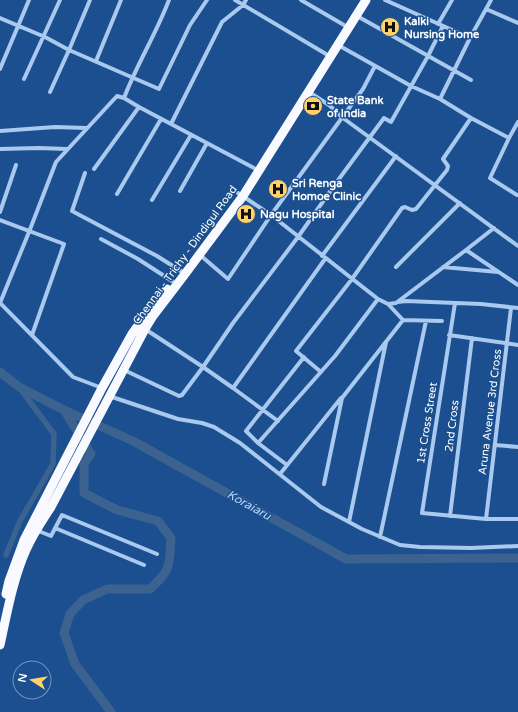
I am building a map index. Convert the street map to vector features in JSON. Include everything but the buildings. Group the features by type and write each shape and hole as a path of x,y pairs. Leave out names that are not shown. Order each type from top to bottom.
{"highway":[{"name":"Chennai - Trichy - Dindigul Road","path":"0,621 9,581 24,540 100,391 132,334 172,282 200,255 309,92 344,25 359,0"},
{"name":"Chennai - Trichy - Dindigul Road","path":"0,645 12,594 26,551 36,530 51,507 145,329 183,272 241,194 254,168 329,55 338,45 366,0"}],"street":[{"path":"0,69 29,0"},
{"path":"24,79 45,37 60,0"},
{"path":"50,92 90,0"},
{"path":"96,62 121,0"},
{"path":"124,98 132,77 153,33 161,20 168,0"},
{"path":"0,18 159,89 190,25 207,0"},
{"path":"235,0 329,55"},
{"path":"171,124 222,22 243,5 246,0"},
{"path":"301,0 344,25"},
{"path":"385,0 470,38"},
{"path":"397,6 399,0"},
{"path":"438,24 452,0"},
{"path":"440,99 470,38 491,0"},
{"path":"486,9 518,23"},
{"path":"356,16 471,80"},
{"path":"123,370 179,396 182,395 384,118 390,122 428,56 443,26"},
{"path":"338,45 411,86 440,99 471,118 509,138"},
{"path":"200,255 228,279 271,215 363,90 375,66"},
{"path":"309,92 329,105 343,118 518,246"},
{"path":"100,391 73,377 0,303 56,162 117,96 124,98 254,168"},
{"path":"94,169 139,107"},
{"path":"321,372 296,351 352,279 402,208 405,207 412,210 416,209 448,168 444,160 471,118"},
{"path":"117,194 161,119"},
{"path":"518,122 490,178 518,194"},
{"path":"0,131 56,127 86,128"},
{"path":"152,200 191,135"},
{"path":"180,191 207,143"},
{"path":"0,149 67,149"},
{"path":"233,388 323,257 396,156"},
{"path":"0,212 16,165"},
{"path":"85,173 72,211 157,256 183,272"},
{"path":"241,194 271,215 378,299 388,304 403,320 442,321"},
{"path":"396,267 460,203"},
{"path":"0,220 64,244 32,335"},
{"path":"396,303 494,228"},
{"path":"101,239 138,259 172,282"},
{"path":"466,250 518,285"},
{"path":"443,267 499,272"},
{"path":"258,443 335,356 378,299"},
{"path":"388,304 406,301 481,304 518,308"},
{"name":"1st Cross Street","path":"450,516 422,513 455,303"},
{"name":"Aruna Avenue 3rd Cross","path":"486,518 511,308"},
{"path":"280,474 403,320"},
{"path":"380,537 426,321"},
{"path":"145,329 203,367 278,421"},
{"path":"449,335 518,345"},
{"name":"2nd Cross","path":"450,516 472,338"},
{"path":"349,522 386,342"},
{"path":"287,465 258,443 246,431 304,357"},
{"path":"108,398 178,419 214,426 240,443 321,507 380,537 400,545 471,548 518,546"},
{"path":"324,484 342,398"},
{"path":"495,445 518,447"},
{"path":"36,530 51,536 62,515 157,554"},
{"path":"450,516 518,519"},
{"path":"55,528 144,565"}],"waterway":[{"name":"Koraiaru","path":"0,372 19,387 64,410 133,441 346,559 518,558"},
{"path":"6,555 20,521 53,464 54,434 19,387"},
{"path":"64,410 91,454 84,464 84,493 117,510 158,521 171,538 170,555 166,571 150,589 107,589 83,600 70,614 64,633 75,664 111,712"}],"place":[{"name":"Kalki Nursing Home","path":"390,27"},
{"name":"State Bank of India","path":"313,106"},
{"name":"Sri Renga Homoe Clinic","path":"278,189"},
{"name":"Nagu Hospital","path":"246,214"}]}
